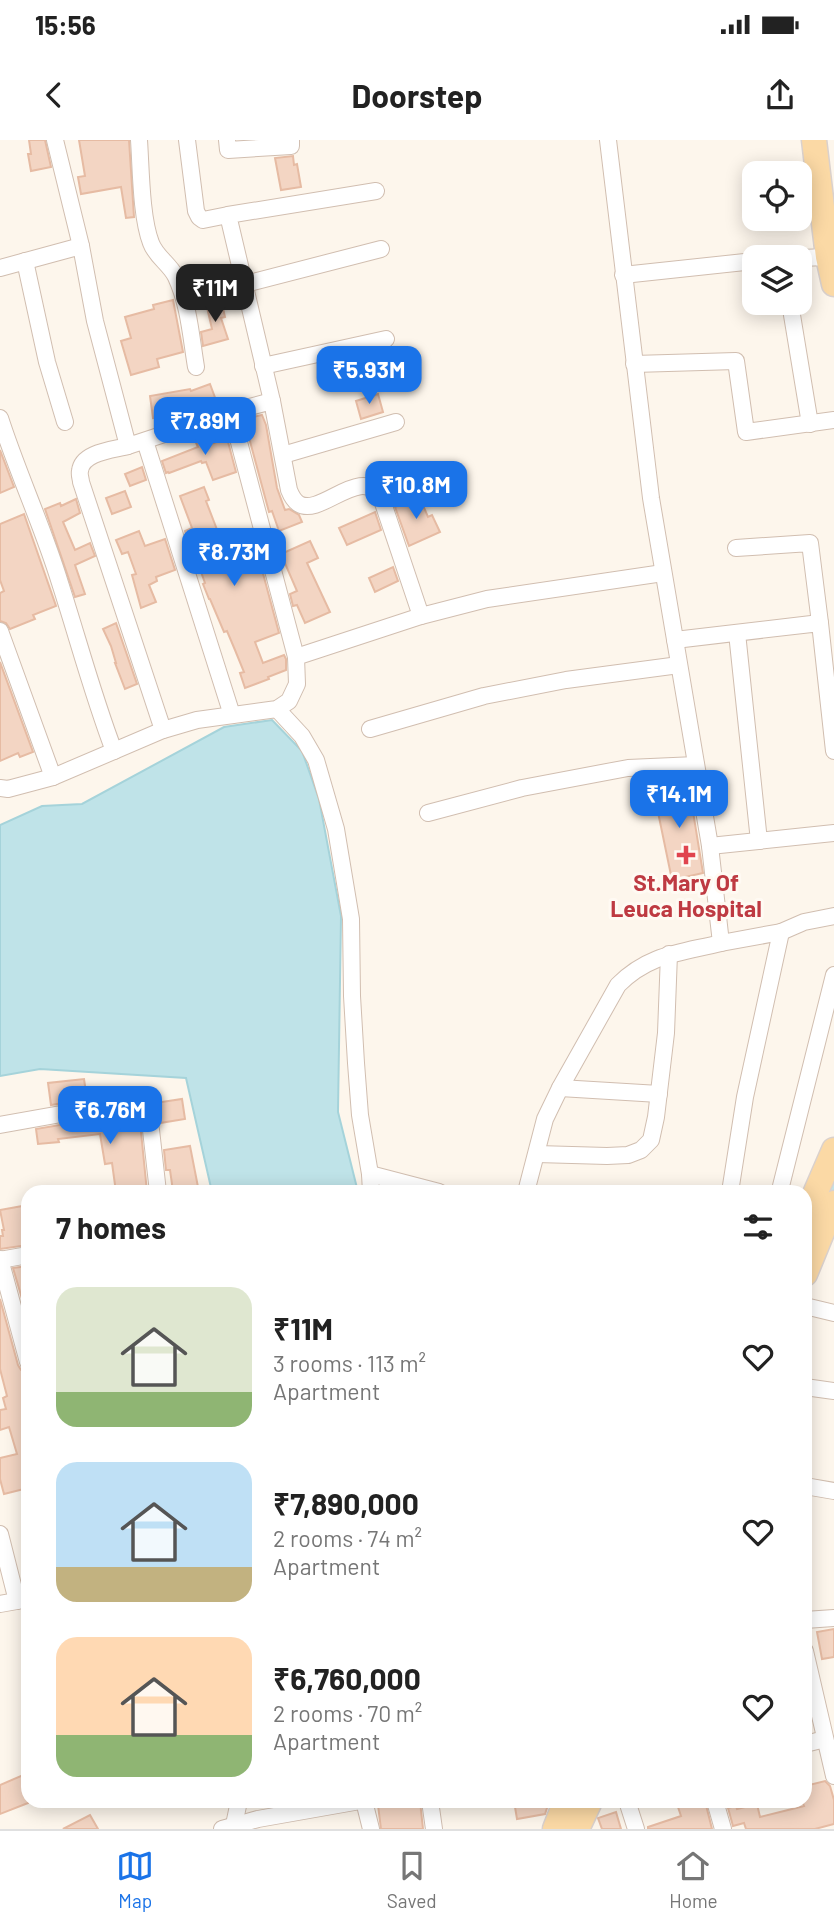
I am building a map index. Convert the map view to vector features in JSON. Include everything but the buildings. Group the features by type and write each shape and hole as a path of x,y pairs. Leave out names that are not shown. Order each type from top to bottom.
{"main road":[{"path":"814,140 828,257 834,284"},
{"path":"812,1198 834,1150"},
{"path":"812,1257 834,1203"},
{"path":"555,1829 563,1808"},
{"path":"577,1829 587,1808"}],"street":[{"path":"55,140 95,321 128,446"},
{"path":"139,140 146,226 157,254 174,273 185,296 196,367"},
{"path":"187,140 196,211 203,220 376,191"},
{"path":"227,140 228,150 292,146 291,140"},
{"path":"608,140 651,498 710,846 721,943"},
{"path":"228,215 272,401 289,490 299,504 304,505 358,486 376,488 421,616"},
{"path":"0,268 80,246"},
{"path":"185,296 245,284 381,249"},
{"path":"812,258 828,257"},
{"path":"25,261 47,362 65,422"},
{"path":"623,275 742,262"},
{"path":"792,315 810,424"},
{"path":"263,366 386,339"},
{"path":"634,364 736,361 746,432 834,420"},
{"path":"163,730 81,482 80,470 85,460 96,454 272,401"},
{"path":"0,788 8,789 53,777 163,730 197,720 277,709 289,701 297,684 296,657 231,412"},
{"path":"0,418 60,581 96,703 114,751"},
{"path":"283,455 396,422"},
{"path":"145,441 232,715"},
{"path":"736,548 810,543 834,751"},
{"path":"296,657 421,616 487,599 663,573"},
{"path":"675,640 820,623"},
{"path":"0,631 53,777"},
{"path":"737,633 759,841"},
{"path":"370,729 484,696 566,680 678,665"},
{"path":"277,709 302,736 316,760 336,829 351,919 352,996 359,1102 371,1185"},
{"path":"428,813 522,788 628,768 696,765"},
{"path":"710,846 834,833"},
{"path":"528,1185 545,1119 618,985 631,972 669,954 781,932 804,922 834,916"},
{"path":"731,1185 745,1097 781,932"},
{"path":"537,1154 628,1155 641,1150 651,1140 666,1033 669,954"},
{"path":"781,1185 834,975"},
{"path":"560,1088 659,1094"},
{"path":"0,1125 144,1101 157,1185"},
{"path":"370,1174 412,1185"},
{"path":"21,1256 0,1259 21,1336"},
{"path":"812,1308 834,1313"},
{"path":"812,1388 834,1391"},
{"path":"812,1487 834,1491"},
{"path":"0,1534 21,1597"},
{"path":"0,1604 21,1600"},
{"path":"812,1620 834,1618"},
{"path":"812,1682 834,1776"},
{"path":"812,1742 825,1739"},
{"path":"228,1827 236,1808"},
{"path":"228,1827 326,1808"},
{"path":"364,1808 371,1829"},
{"path":"431,1808 434,1829"},
{"path":"629,1808 636,1829"},
{"path":"717,1808 723,1829"}],"water":[{"path":"272,720 302,751 319,799 341,916 338,1112 356,1185 210,1185 186,1078 40,1069 0,1076 0,825 42,806 82,804 224,727"}],"waterway":[{"path":"823,1210 834,1185"}],"place":[{"name":"St.Mary Of Leuca Hospital","path":"686,855"}]}
